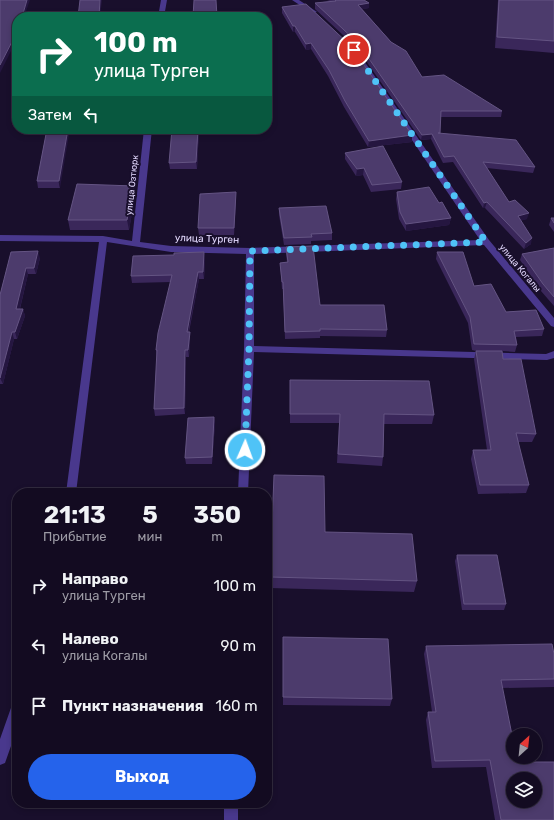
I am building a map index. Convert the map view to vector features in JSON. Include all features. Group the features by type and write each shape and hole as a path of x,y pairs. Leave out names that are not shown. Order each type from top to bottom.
{"street":[{"path":"162,12 164,0"},
{"path":"295,0 309,8 319,17"},
{"name":"улица Когалы","path":"349,45 486,242 554,324"},
{"name":"улица Озтюрк","path":"136,243 147,134"},
{"name":"улица Турген","path":"0,238 103,239 171,249 250,251 486,242"},
{"path":"72,488 103,239"},
{"path":"243,488 249,349 250,251"},
{"path":"249,349 547,356 554,354"},
{"path":"0,758 12,724"},
{"path":"230,820 231,808"}],"building":[{"path":"0,0 27,0 23,12 12,12 12,42 0,65"},
{"path":"80,0 100,0 99,12 79,12"},
{"path":"194,0 216,0 217,12 193,12"},
{"path":"335,0 364,0 369,3 358,5 391,42 406,51 422,77 444,75 502,111 441,111 440,133 438,133 516,140 535,167 483,162 509,202 515,200 529,213 518,216 532,238 526,243 487,202 484,203 454,156 444,157 432,134 422,135 358,43 315,3 336,1"},
{"path":"499,0 554,0 554,41 497,37"},
{"path":"306,4 351,46 412,135 369,141 345,101 329,70 311,43 306,44 282,7"},
{"path":"46,134 67,134 59,181 37,181"},
{"path":"172,134 198,134 196,162 169,163"},
{"path":"383,146 402,182 372,185 364,168 357,169 345,153"},
{"path":"77,184 134,186 127,220 68,220"},
{"path":"429,187 439,203 442,202 451,218 406,224 400,212 397,192"},
{"path":"236,192 234,228 198,228 200,194"},
{"path":"326,206 332,233 311,234 312,237 284,238 279,208"},
{"path":"313,246 320,305 384,305 387,330 320,329 320,331 285,332 283,282 280,263 288,262 286,247"},
{"path":"554,248 554,297 522,254"},
{"path":"38,251 34,268 26,268 16,309 23,309 15,332 12,332 0,378 0,295 11,252"},
{"path":"204,252 203,272 198,272 187,332 190,332 188,350 185,350 184,408 154,409 158,333 172,275 131,276 133,256 174,255 174,253"},
{"path":"437,252 463,252 474,286 491,284 506,312 536,310 544,329 514,331 517,345 474,344 470,317"},
{"path":"476,351 502,351 503,359 521,359 536,434 516,433 529,485 480,485 473,450 491,450"},
{"path":"290,380 429,381 434,415 384,414 383,457 338,454 340,414 290,414"},
{"path":"214,417 212,457 185,458 188,418"},
{"path":"274,475 324,476 325,532 412,534 417,581 272,577"},
{"path":"457,555 497,555 506,604 464,604"},
{"path":"283,637 388,639 392,699 283,697"},
{"path":"552,644 554,654 554,679 501,680 511,728 506,728 506,764 542,764 542,762 554,762 554,820 501,820 490,760 435,761 428,712 436,712 426,646"}],"route":[{"path":"245,450 249,349 250,251 486,242 354,50"}]}
